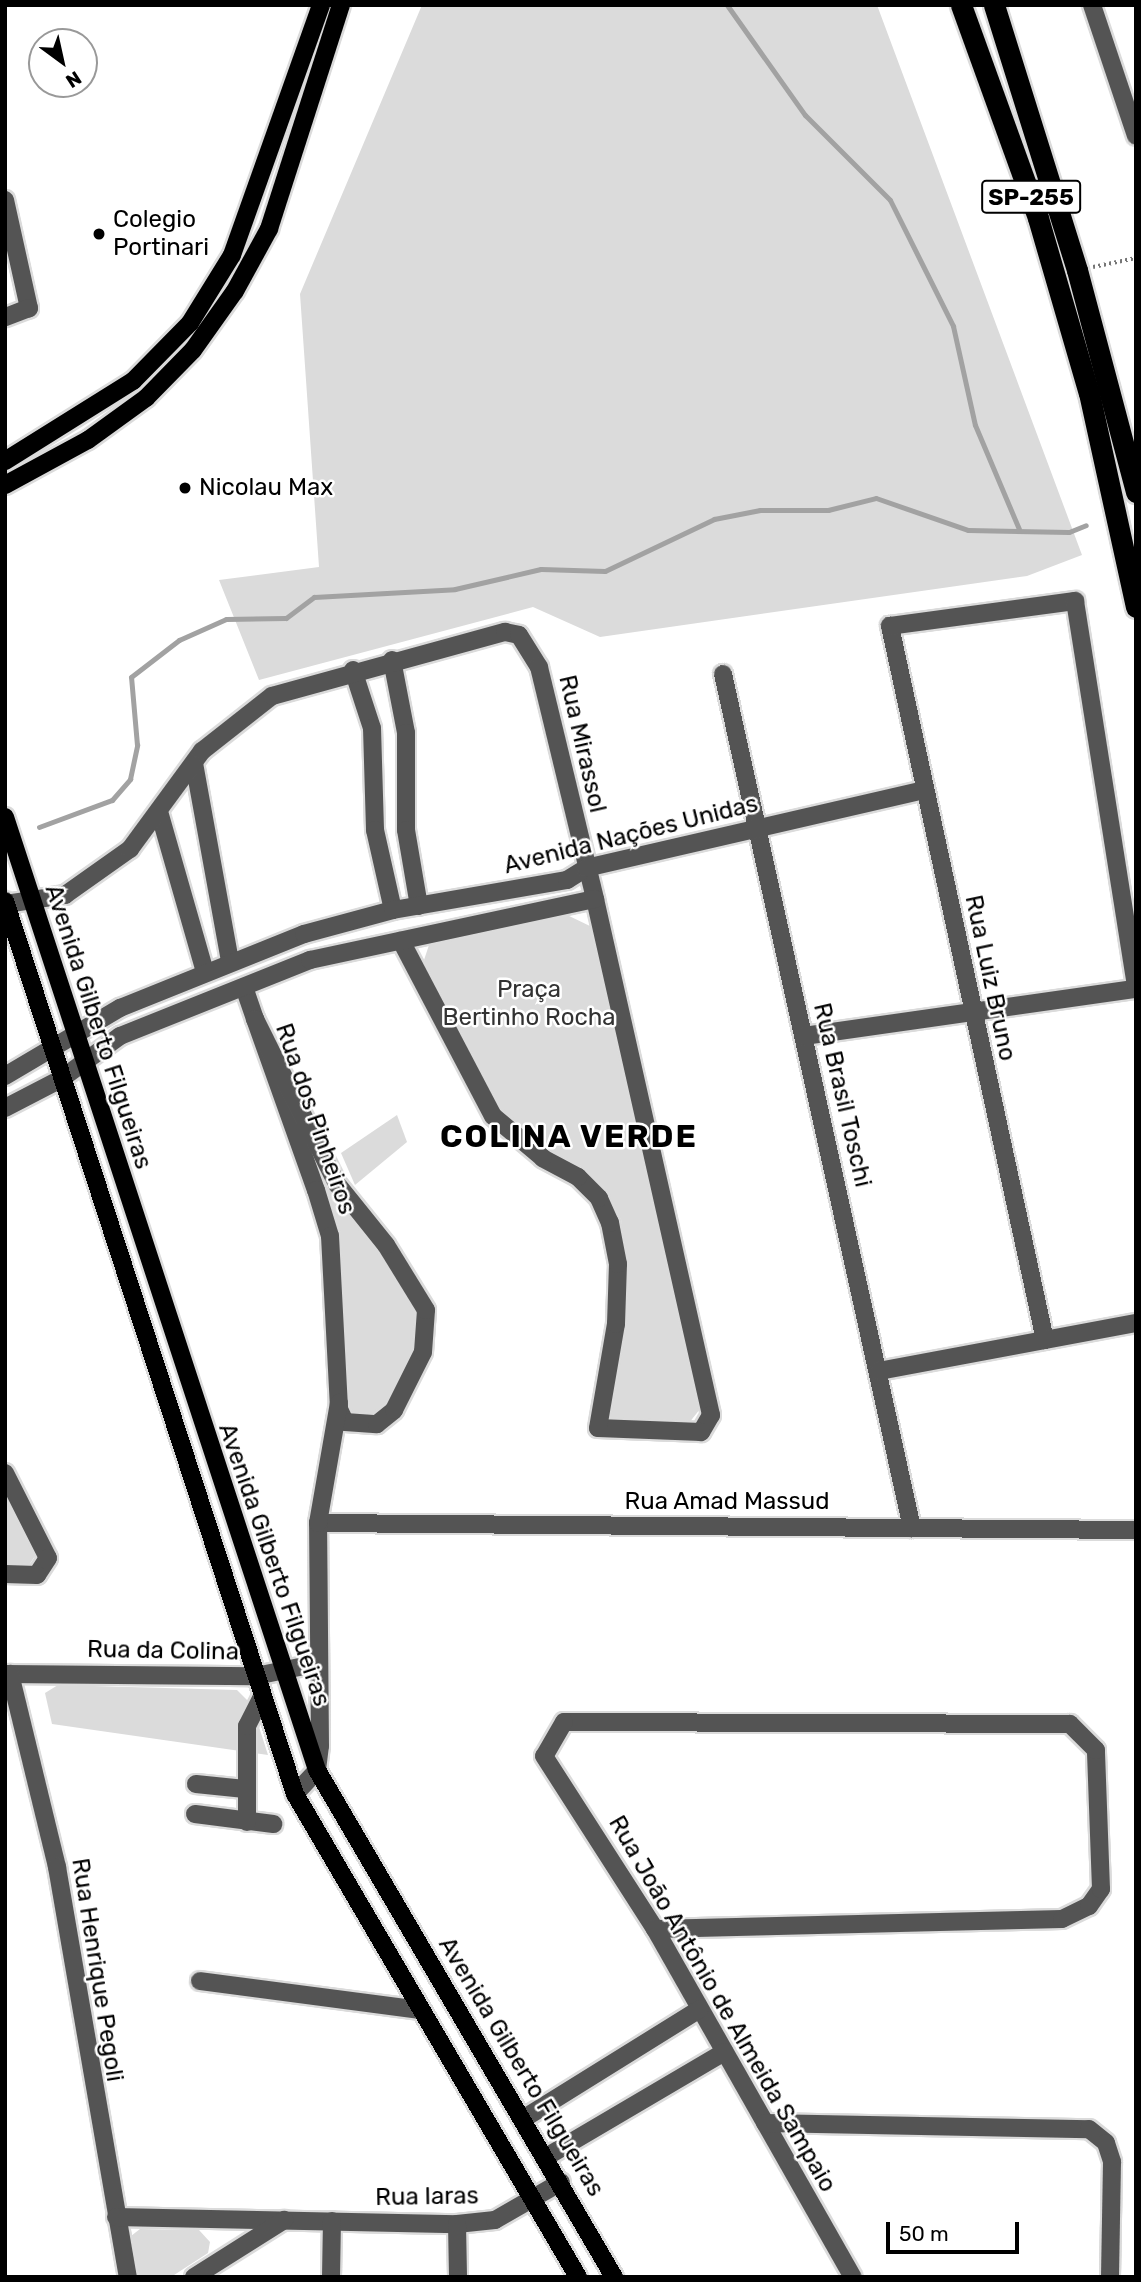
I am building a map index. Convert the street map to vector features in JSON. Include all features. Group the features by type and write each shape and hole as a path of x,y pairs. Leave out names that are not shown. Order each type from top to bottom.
{"highway":[{"name":"SP-255","path":"961,5 1038,218 1089,393 1136,607"},
{"name":"SP-255","path":"994,5 1077,270 1136,492"}],"main road":[{"path":"5,461 77,421 133,381 190,323 232,255 321,5"},
{"path":"5,485 88,440 146,398 193,350 235,291 269,229 341,5"},
{"path":"77,421 88,440"},
{"name":"Avenida Gilberto Filgueiras","path":"5,817 169,1328 317,1770 547,2158 614,2277"},
{"name":"Avenida Gilberto Filgueiras","path":"6,903 143,1336 256,1676 261,1699 295,1794 419,2010 533,2197 578,2277"},
{"path":"143,1336 169,1328"},
{"path":"483,2115 511,2099"}],"street":[{"path":"1092,5 1136,136"},
{"path":"5,200 29,308 5,317"},
{"name":"Rua Luiz Bruno","path":"1045,1340 890,626 1075,601 1136,987"},
{"name":"Rua Mirassol","path":"393,660 505,632 519,635 539,667 586,868"},
{"path":"6,903 33,902 65,895 130,849 160,816 194,763 228,726 272,696 393,660 406,733 406,830 419,906"},
{"path":"353,670 372,728 375,830 393,910"},
{"name":"Rua Brasil Toschi","path":"723,674 912,1528"},
{"path":"194,763 230,962"},
{"name":"Avenida Nações Unidas","path":"5,1076 74,1031 205,972 393,910 567,880 586,868 924,790"},
{"path":"160,816 205,972"},
{"path":"401,940 493,1116 543,1158 579,1177 599,1198 610,1223 618,1264 616,1324 598,1428 701,1432 711,1415 586,868"},
{"name":"Avenida Nações Unidas","path":"5,1108 61,1079 120,1036 310,960 595,900"},
{"name":"Rua dos Pinheiros","path":"244,987 330,1236 338,1403 318,1524 320,1663 317,1770"},
{"path":"804,1036 973,1014 1136,987"},
{"name":"Rua dos Pinheiros","path":"255,1019 337,1184 386,1245 426,1310 424,1352 394,1409 360,1428 345,1422 338,1403"},
{"path":"879,1371 1136,1323"},
{"path":"5,1473 48,1558 37,1575 5,1574"},
{"name":"Rua Amad Massud","path":"318,1524 1136,1530"},
{"name":"Rua da Colina","path":"8,1674 256,1676 320,1663"},
{"name":"Rua Henrique Pegoli","path":"8,1674 57,1867 128,2277"},
{"path":"247,1822 247,1726 261,1699"},
{"name":"Rua João Antônio de Almeida Sampaio","path":"655,1929 1062,1919 1089,1906 1101,1889 1096,1750 1070,1724 564,1722 544,1756 655,1929 853,2277"},
{"path":"295,1794 317,1770"},
{"path":"196,1784 245,1789"},
{"path":"195,1814 273,1824"},
{"path":"200,1981 419,2010"},
{"path":"523,2119 700,2009"},
{"path":"547,2158 724,2052"},
{"path":"765,2123 1096,2132 1112,2162 1110,2277"},
{"name":"Rua Iaras","path":"116,2217 457,2224 495,2220 561,2182"},
{"path":"194,2277 284,2221"},
{"path":"331,2277 332,2221"},
{"path":"457,2224 458,2277"}],"path":[{"path":"1077,270 1136,258"}],"green space":[{"path":"422,5 877,5 1082,555 1027,576 600,637 533,607 259,680 219,580 319,567 300,294"},
{"name":"Praça Bertinho Rocha","path":"565,914 592,927 700,1409 689,1423 616,1423 606,1414 627,1302 621,1219 583,1171 525,1140 497,1109 465,1058 424,960 430,942"},
{"path":"285,1090 422,1312 425,1329 390,1407 375,1420 348,1419 335,1235"},
{"path":"397,1115 407,1142 355,1185 341,1153"},
{"path":"5,1495 37,1553 29,1565 5,1565"},
{"path":"58,1685 237,1690 252,1705 268,1755 52,1724 45,1693"},
{"path":"140,2229 199,2230 210,2242 208,2253 171,2277 139,2277 131,2236"}],"waterway":[{"path":"727,5 805,115 890,200 953,326 975,425 1019,529"},
{"path":"39,827 112,800 130,779 137,745 131,677 179,640 226,619 286,618 314,597 455,589 541,569 605,571 714,519 760,510 828,510 876,498 968,530 1069,532 1086,525"}],"place":[{"name":"Colegio Portinari","path":"99,234"},
{"name":"Nicolau Max","path":"185,488"}],"district":[{"name":"COLINA VERDE","path":"569,1136"}]}
